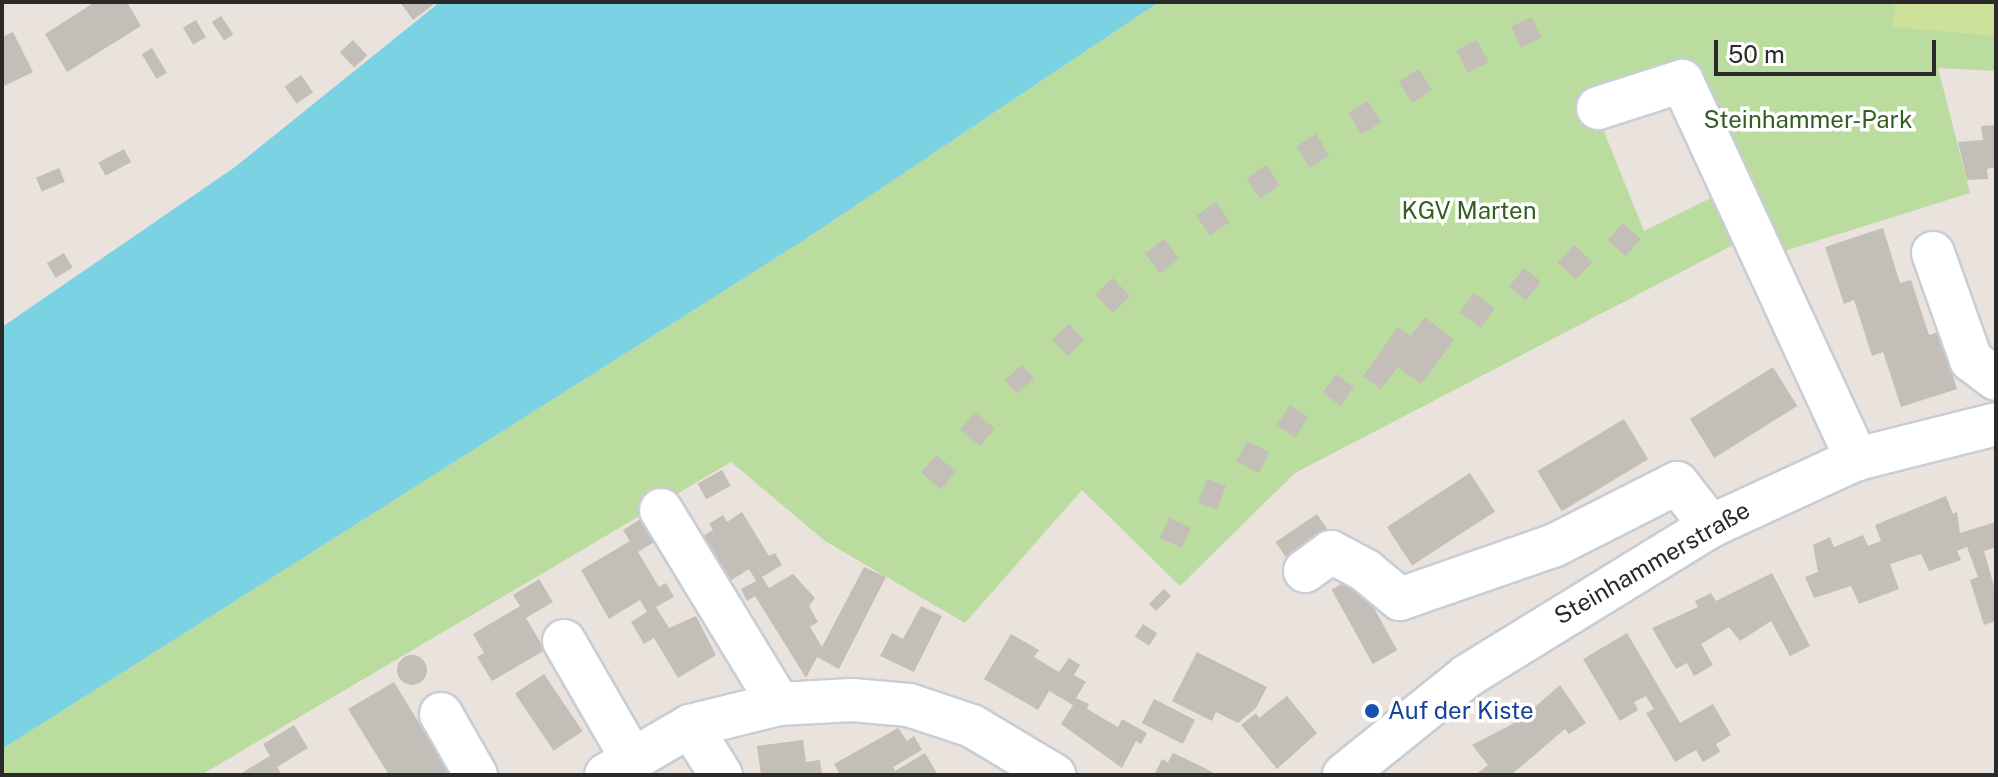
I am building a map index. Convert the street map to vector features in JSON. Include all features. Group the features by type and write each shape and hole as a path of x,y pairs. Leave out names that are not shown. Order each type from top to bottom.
{"street":[{"path":"1598,108 1682,81 1857,459"},
{"path":"1933,253 1971,360 1996,379"},
{"name":"Steinhammerstraße","path":"1344,775 1478,669 1711,526 1857,459 1996,424"},
{"path":"1305,571 1331,552 1405,614 1555,545 1677,483 1711,526"},
{"path":"661,510 779,704"},
{"path":"564,641 619,767 690,726 779,704 852,700 909,705 972,726 1054,775"},
{"path":"441,714 476,775"},
{"path":"690,726 721,775"}],"green space":[{"path":"1159,2 1996,2 1996,71 1938,68 1970,193 1772,255 1758,232 1295,473 1180,586 1082,490 965,623 825,541 731,462 201,775 2,775 2,749 804,240","holes":["1659,80 1713,197 1644,231 1593,104"]},
{"path":"1895,2 1996,2 1996,36 1893,27"}],"water":[{"path":"440,2 1159,2 804,240 2,749 2,327 235,167"}],"building":[{"path":"95,2 127,2 141,26 67,72 45,34"},
{"path":"400,2 431,2 433,5 413,20"},
{"path":"221,16 233,34 224,40 212,22"},
{"path":"1532,17 1542,38 1521,48 1511,27"},
{"path":"196,20 206,37 193,45 183,28"},
{"path":"13,32 33,72 2,87 2,37"},
{"path":"353,40 367,55 354,68 340,52"},
{"path":"1477,40 1488,62 1468,73 1457,50"},
{"path":"152,48 167,73 157,79 142,54"},
{"path":"1419,69 1432,90 1412,103 1399,82"},
{"path":"301,75 313,92 297,104 285,86"},
{"path":"1368,101 1381,122 1362,134 1348,113"},
{"path":"1996,125 1996,167 1987,169 1988,179 1967,180 1958,142 1983,140 1981,126"},
{"path":"1316,134 1329,155 1310,167 1296,146"},
{"path":"124,149 131,162 105,176 98,163"},
{"path":"1266,165 1280,185 1260,198 1246,179"},
{"path":"59,168 65,182 42,192 36,178"},
{"path":"1216,202 1230,222 1210,235 1196,216"},
{"path":"1623,223 1641,239 1625,256 1608,240"},
{"path":"1883,228 1900,283 1911,280 1929,335 1939,332 1957,389 1901,407 1883,352 1872,356 1854,300 1844,304 1825,247"},
{"path":"1164,239 1179,259 1160,273 1145,253"},
{"path":"1574,245 1592,262 1576,280 1558,263"},
{"path":"64,253 73,268 56,278 47,263"},
{"path":"1524,268 1541,282 1526,300 1509,287"},
{"path":"1113,278 1130,296 1112,313 1095,294"},
{"path":"1474,293 1495,309 1480,328 1460,312"},
{"path":"1425,317 1454,340 1421,384 1398,367 1381,389 1363,376 1398,327 1411,336"},
{"path":"1069,324 1084,340 1067,356 1052,340"},
{"path":"1022,365 1034,379 1016,394 1005,380"},
{"path":"1773,367 1797,406 1714,458 1690,419"},
{"path":"1336,374 1354,387 1340,406 1322,393"},
{"path":"1290,405 1308,417 1295,437 1277,425"},
{"path":"975,412 995,429 980,446 960,430"},
{"path":"1624,419 1648,459 1562,511 1537,471"},
{"path":"1247,441 1269,452 1259,473 1237,461"},
{"path":"936,455 956,472 941,489 921,473"},
{"path":"722,470 731,486 706,499 698,484"},
{"path":"1470,473 1495,512 1412,565 1387,527"},
{"path":"1207,479 1226,486 1217,509 1198,502"},
{"path":"1946,496 1953,514 1957,512 1960,533 1996,522 1996,547 1984,551 1996,593 1996,621 1984,625 1970,580 1978,577 1967,547 1957,551 1961,560 1929,571 1921,554 1890,564 1899,589 1859,604 1851,586 1814,598 1805,577 1818,572 1813,545 1830,537 1834,547 1863,535 1868,546 1881,541 1875,525"},
{"path":"742,512 769,556 775,553 782,565 762,577 769,588 793,574 815,598 809,606 818,622 810,627 822,647 864,567 886,577 839,669 817,657 806,678 755,596 747,601 741,589 756,581 749,569 730,581 703,536 713,530 709,524 723,515 727,522"},
{"path":"650,513 664,536 638,552 659,587 666,583 674,597 656,607 669,628 696,616 716,655 678,678 654,638 644,644 631,622 647,612 640,600 609,619 581,570 630,541 623,530"},
{"path":"1317,514 1331,535 1290,563 1276,542"},
{"path":"1169,518 1191,528 1182,548 1160,538"},
{"path":"1772,573 1810,646 1790,656 1771,621 1740,641 1729,627 1701,644 1713,665 1694,676 1687,663 1676,669 1652,628 1698,607 1695,601 1711,593 1716,601"},
{"path":"1356,576 1397,650 1373,664 1332,590"},
{"path":"539,579 553,602 526,618 545,650 492,681 477,657 484,653 473,634 520,606 513,595"},
{"path":"1164,589 1171,596 1156,611 1149,604"},
{"path":"921,606 942,616 914,672 880,656 892,633 903,639"},
{"path":"1143,624 1157,633 1149,646 1135,637"},
{"path":"1627,633 1680,723 1713,704 1731,735 1716,744 1720,752 1703,762 1696,750 1675,762 1646,713 1654,709 1646,696 1634,702 1638,710 1620,721 1583,659"},
{"path":"1011,634 1039,650 1034,657 1059,672 1069,658 1080,665 1074,675 1086,682 1076,698 1089,704 1087,709 1118,727 1122,719 1147,733 1141,744 1136,741 1122,768 1061,724 1073,705 1049,691 1038,710 984,679"},
{"path":"1197,652 1267,687 1256,708 1238,723 1216,712 1212,721 1172,701"},
{"path":"412,655 423,659 427,670 423,681 412,685 401,681 397,670 401,659"},
{"path":"544,674 583,731 554,751 515,694"},
{"path":"394,682 453,775 389,775 348,709"},
{"path":"1560,685 1586,723 1569,734 1565,729 1511,775 1475,775 1488,765 1472,745 1520,720"},
{"path":"1287,696 1317,733 1277,769 1241,725 1256,713 1259,718"},
{"path":"1154,699 1195,720 1183,744 1142,723"},
{"path":"294,725 308,748 277,767 282,775 238,775 270,756 263,744"},
{"path":"898,728 907,741 914,736 922,750 893,767 895,771 925,753 938,775 840,775 834,764"},
{"path":"803,740 806,762 820,760 822,775 761,775 757,746"},
{"path":"1173,753 1217,775 1154,775 1162,759 1168,762"}],"place":[{"name":"Auf der Kiste","path":"1372,711"}],"park label":[{"name":"Steinhammer-Park","path":"1808,120"},
{"name":"KGV Marten","path":"1469,211"}]}
